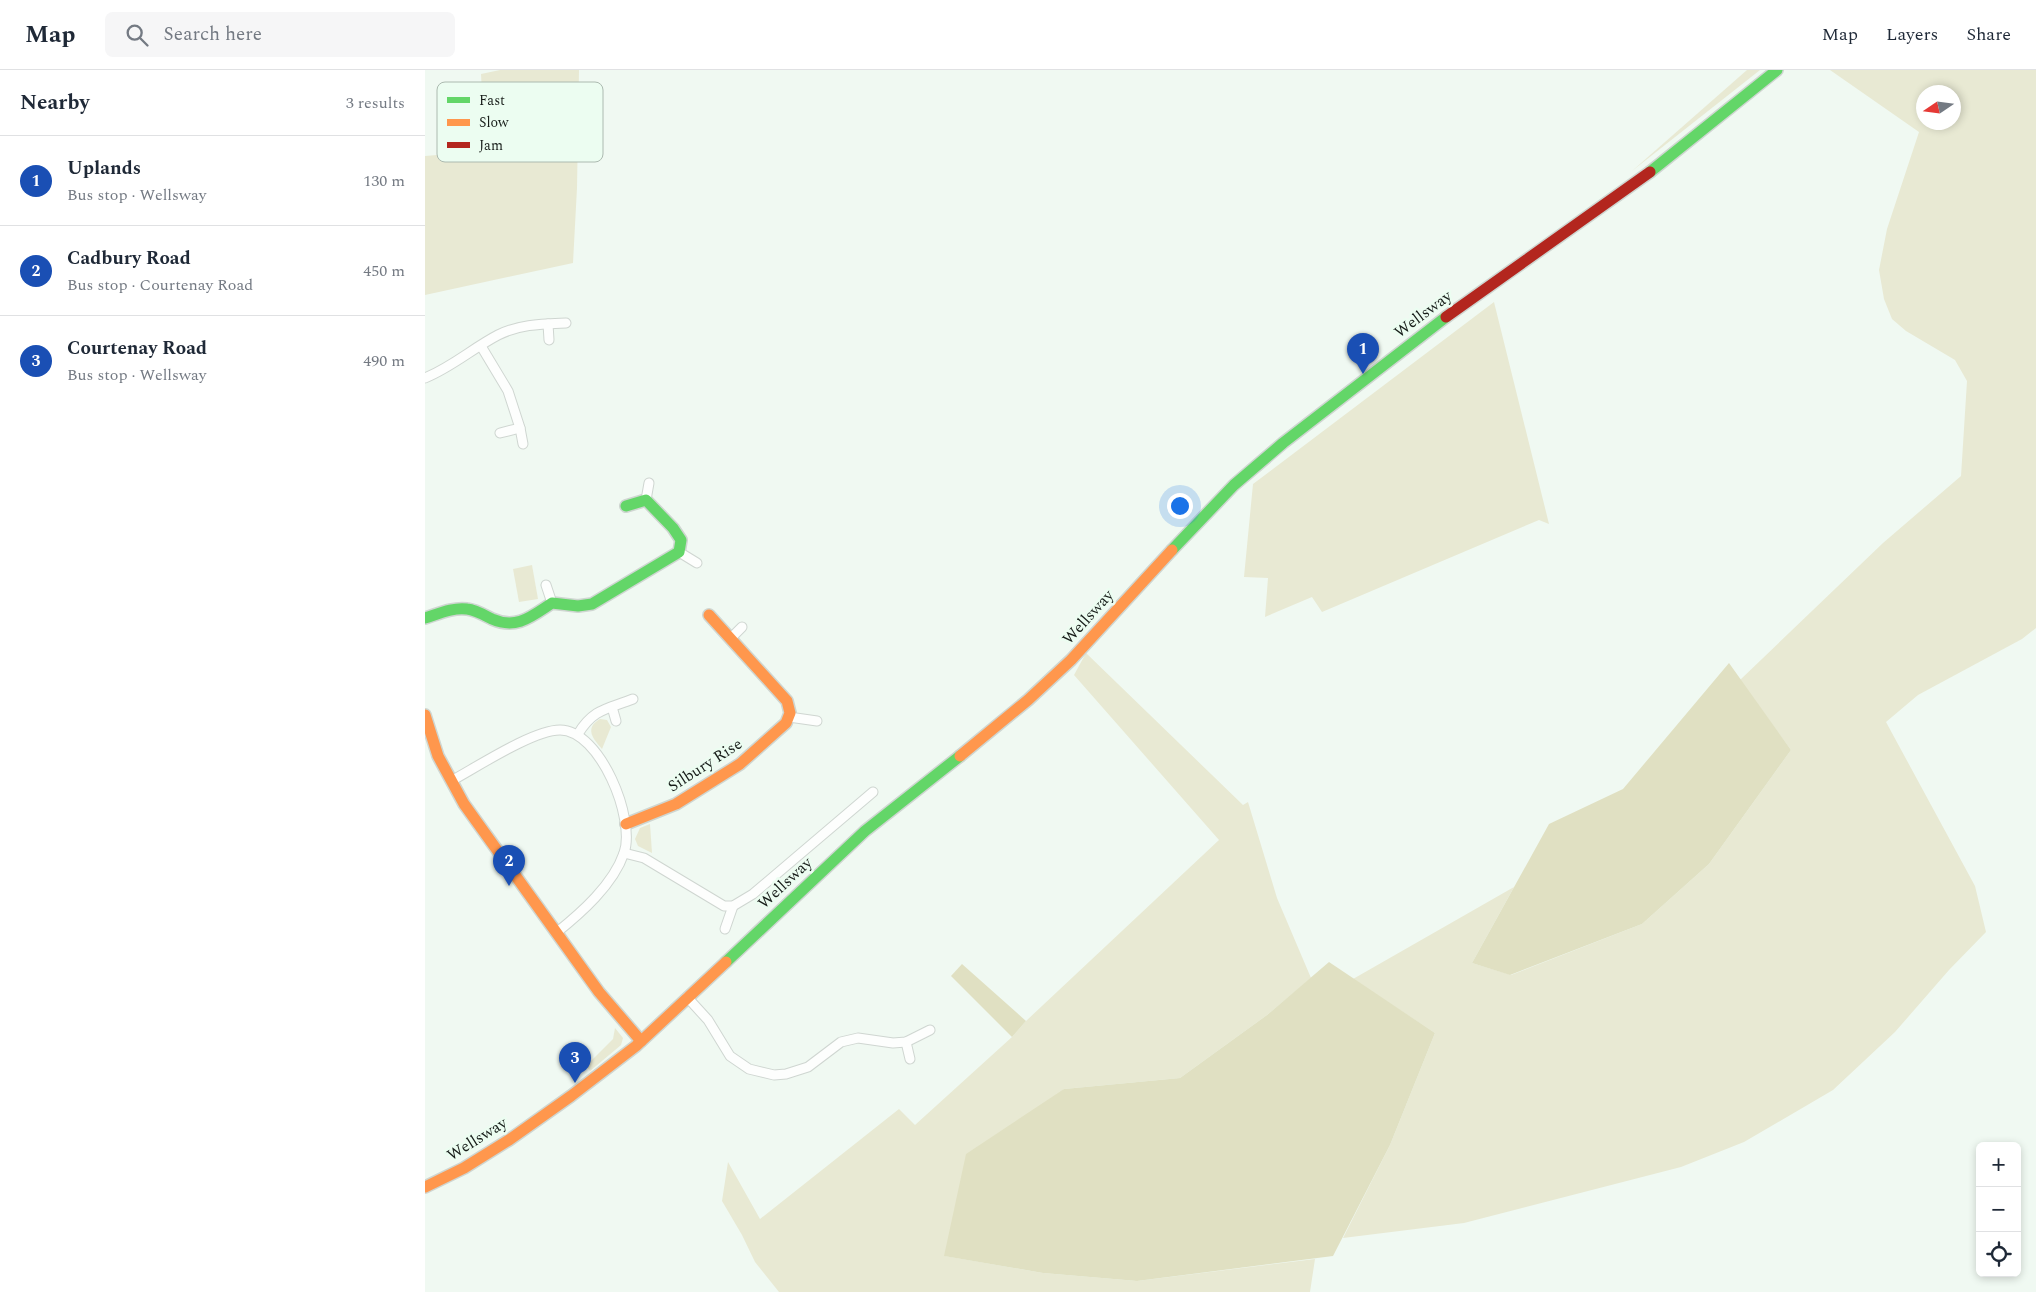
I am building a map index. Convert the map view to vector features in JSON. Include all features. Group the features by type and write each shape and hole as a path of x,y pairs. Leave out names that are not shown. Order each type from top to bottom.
{"main road":[{"name":"Wellsway","path":"425,1188 464,1168 509,1140 571,1096 641,1042 865,831 969,749 1028,700 1071,660 1200,519 1234,485 1283,443 1473,296 1664,162 1777,70"},
{"path":"425,618 466,609 495,622 506,624 520,623 535,617 552,603 578,606 592,604 679,552 681,540 673,528 646,500 626,506"},
{"path":"709,615 787,701 789,716"},
{"path":"425,715 439,756 464,804 599,992 641,1042"},
{"name":"Silbury Rise","path":"626,824 676,804 720,778 759,748 786,723 789,716"}],"street":[{"path":"425,378 452,365 499,335 514,329 530,325 566,323"},
{"path":"549,324 549,340"},
{"path":"481,346 508,392 520,428 523,444"},
{"path":"500,432 520,428"},
{"path":"646,500 649,483"},
{"path":"679,552 697,563"},
{"path":"546,585 552,603"},
{"path":"731,638 742,627"},
{"path":"578,734 589,718 633,699"},
{"path":"612,707 616,721"},
{"path":"789,716 817,721"},
{"path":"451,781 542,733 563,730 578,734 607,769 618,793 626,824 627,836 624,853 599,894 556,933"},
{"path":"624,853 644,858 724,906 733,906 753,894 873,792"},
{"path":"725,929 733,906"},
{"path":"687,997 708,1020 730,1056 740,1064 759,1072 786,1074 807,1067 818,1061 835,1045 849,1040 867,1038 893,1043 906,1042 930,1030"},
{"path":"906,1042 910,1059"}],"green space":[{"path":"500,70 579,70 579,82 481,82 481,74"},
{"path":"1747,70 1760,70 1632,171"},
{"path":"1830,70 2036,70 2036,628 2022,639 1918,695 1886,722 1975,886 1986,932 1949,970 1895,1032 1833,1090 1744,1142 1681,1167 1464,1223 1343,1238 1390,1145 1435,1033 1353,979 1514,887 1472,963 1511,975 1642,924 1709,864 1791,750 1740,680 1883,543 1961,476 1967,381 1955,360 1906,331 1892,319 1884,299 1879,270 1887,229 1919,132 1916,130 1961,130 1961,85 1916,85 1916,130"},
{"path":"437,155 437,162 577,162 573,263 425,295 425,156"},
{"path":"1494,302 1549,524 1539,520 1322,612 1312,597 1265,617 1268,578 1244,577 1253,484"},
{"path":"532,565 538,599 519,602 513,569"},
{"path":"1086,653 1243,805 1248,802 1277,898 1311,978 1267,1015 1180,1078 1064,1089 945,1256 1043,1273 1137,1281 1315,1259 1310,1292 779,1292 755,1262 722,1201 728,1162 760,1219 899,1109 915,1125 1012,1037 1026,1021 1219,840 1074,675"},
{"path":"1729,663 1791,750 1709,864 1642,924 1510,975 1472,963 1549,824 1623,789"},
{"path":"600,719 607,720 611,727 602,749 593,737 591,730 595,722"},
{"path":"650,824 652,853 638,846 635,839 640,828"},
{"path":"1329,962 1435,1033 1390,1145 1333,1256 1137,1281 1043,1273 944,1256 966,1154 1064,1089 1180,1078 1267,1015"},
{"path":"962,964 1026,1021 1012,1037 951,976"},
{"path":"615,1028 623,1038 621,1045 590,1071 586,1066 613,1039"}],"traffic: fast":[{"path":"1650,172 1777,70"},
{"path":"1172,550 1234,485 1283,443 1446,317"},
{"path":"425,618 446,611 467,609 474,610 492,619 509,623 524,620 552,603 578,606 592,604 679,552 681,540 673,528 646,500 626,506"},
{"path":"726,962 865,831 960,756"}],"traffic: slow":[{"path":"960,756 1028,700 1071,660 1172,550"},
{"path":"626,824 676,804 740,764 786,723 790,713 787,701 709,615"},
{"path":"425,715 438,756 464,804 599,992 641,1041"},
{"path":"425,1187 464,1168 509,1140 571,1096 636,1046 726,962"}],"traffic: jam":[{"path":"1446,317 1650,172"}],"place":[{"name":"Uplands","path":"1363,374"},
{"name":"Cadbury Road","path":"509,886"},
{"name":"Courtenay Road","path":"575,1083"}]}
